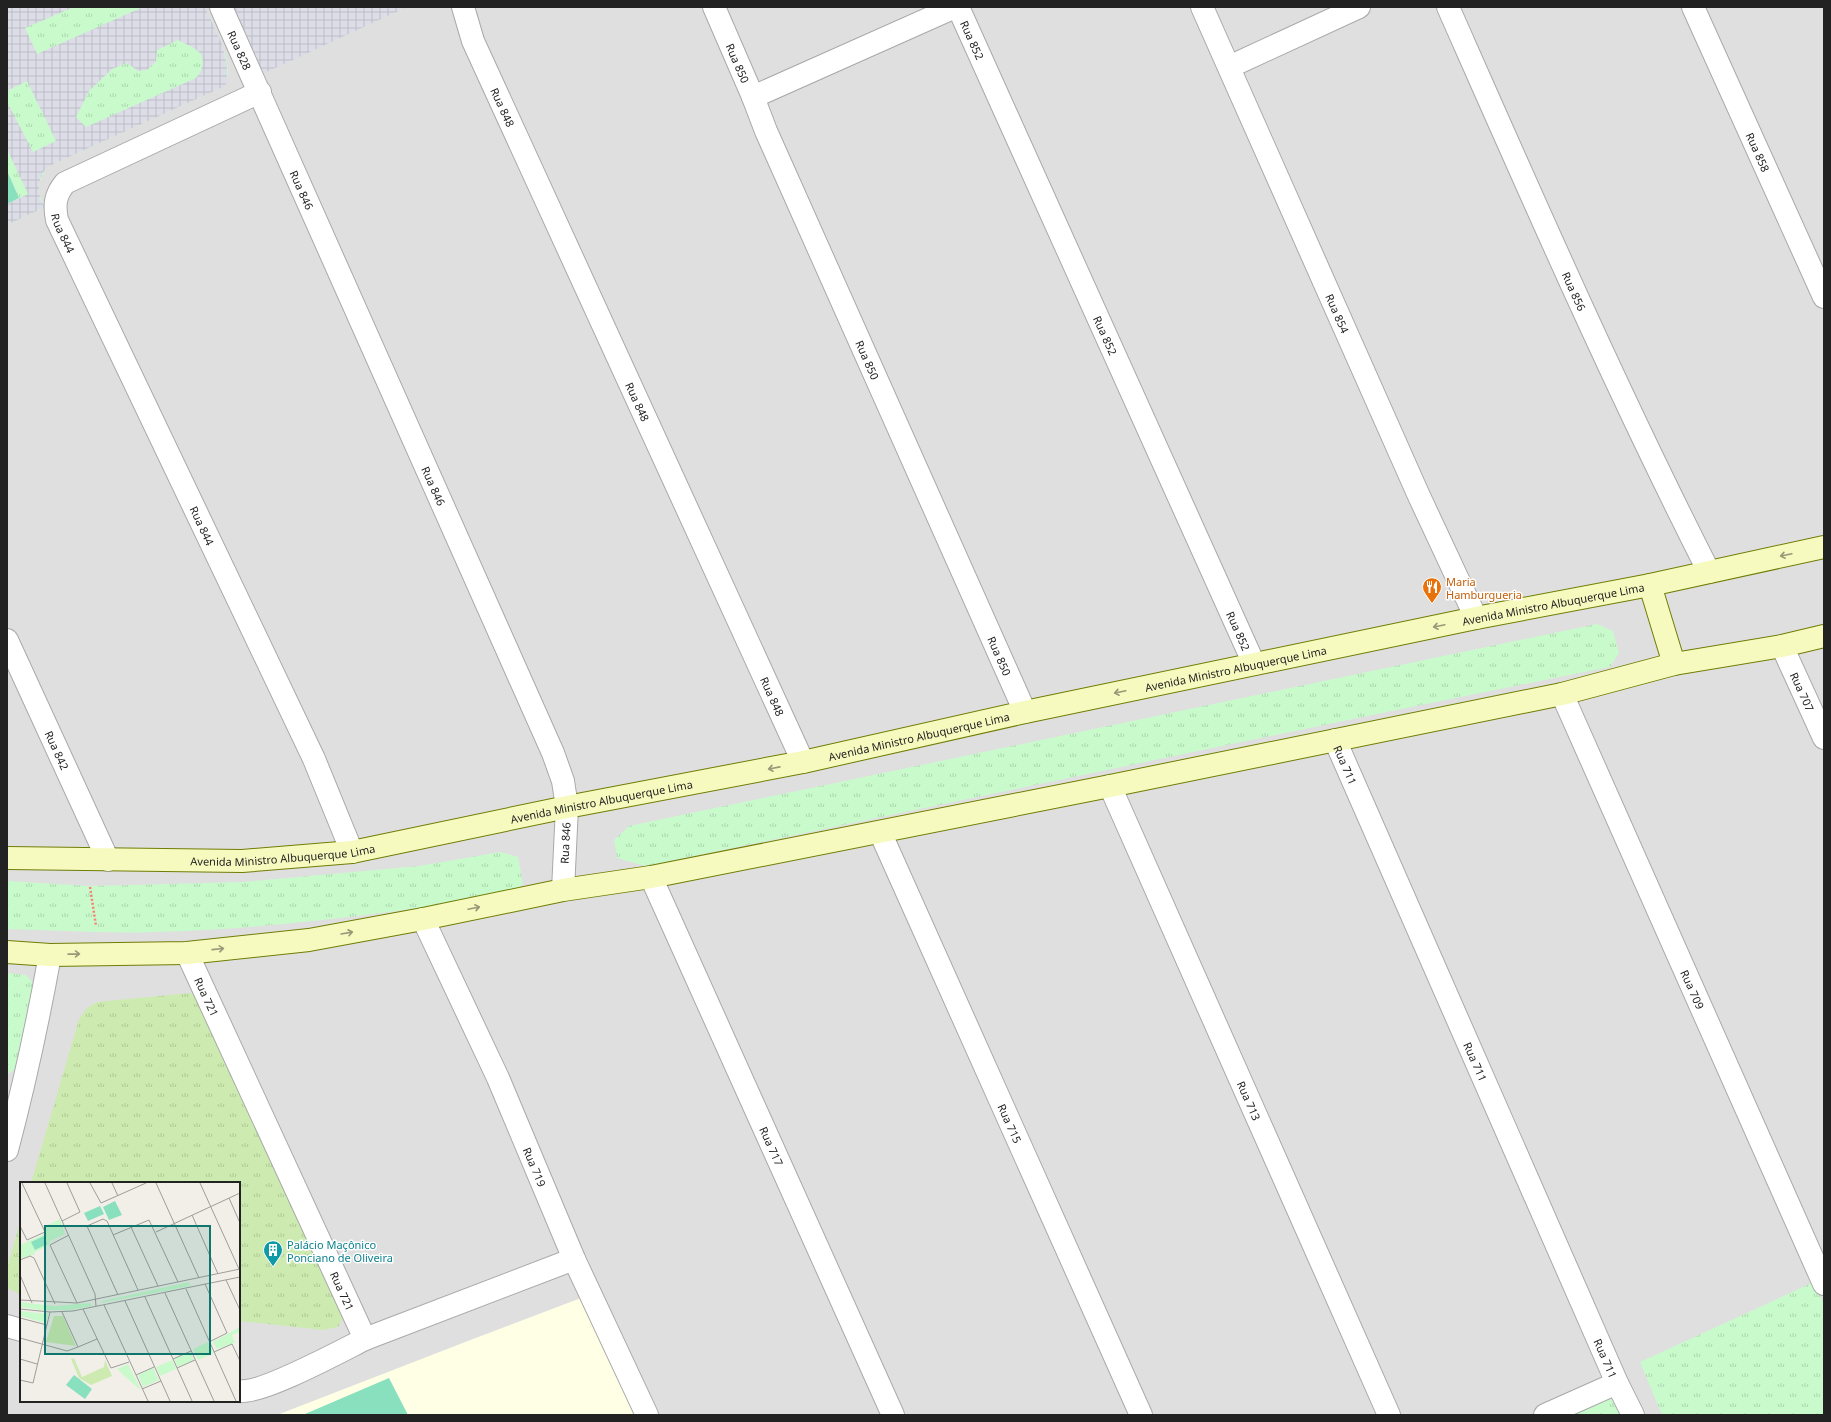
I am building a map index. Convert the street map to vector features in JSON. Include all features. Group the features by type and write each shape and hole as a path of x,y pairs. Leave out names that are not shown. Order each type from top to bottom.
{"street":[{"name":"Rua 828","path":"221,7 260,92"},
{"name":"Rua 848","path":"463,7 473,41 803,762"},
{"name":"Rua 850","path":"714,7 753,97 769,139 1025,712"},
{"path":"753,97 955,7"},
{"name":"Rua 852","path":"958,7 1254,664"},
{"name":"Rua 854","path":"1202,7 1419,496 1476,618"},
{"path":"1229,67 1359,7"},
{"name":"Rua 856","path":"1448,7 1580,306 1673,502 1709,572"},
{"name":"Rua 858","path":"1694,7 1824,297"},
{"name":"Rua 844","path":"260,92 65,183 56,199 54,208 57,220 314,759 352,852"},
{"name":"Rua 846","path":"260,92 553,753 563,781 567,807 563,890"},
{"name":"Avenida Ministro Albuquerque Lima","path":"7,858 242,861 352,852 567,807 803,762 1025,712 1476,618 1650,585 1824,547"},
{"path":"1650,585 1674,664"},
{"path":"7,952 50,955 187,953 308,940 423,919 563,890 651,877 1110,786 1562,694 1674,664 1782,646 1824,636"},
{"name":"Rua 842","path":"7,640 108,860"},
{"name":"Rua 707","path":"1782,646 1824,738"},
{"name":"Rua 709","path":"1562,694 1824,1284"},
{"name":"Rua 711","path":"1335,740 1617,1383 1633,1415"},
{"name":"Rua 713","path":"1110,786 1389,1415"},
{"name":"Rua 715","path":"880,832 1141,1415"},
{"name":"Rua 717","path":"651,877 893,1415"},
{"name":"Rua 719","path":"423,919 498,1078 574,1259 647,1415"},
{"name":"Rua 721","path":"187,953 365,1339"},
{"path":"7,1150 14,1094 39,1019 50,955"},
{"path":"240,1391 263,1388 365,1339 574,1259"},
{"path":"7,1326 20,1330"},
{"path":"1545,1415 1617,1383"}],"path":[{"path":"90,886 97,932"}],"shaded area":[{"path":"7,7 1824,7 1824,1415 7,1415"},
{"path":"7,7 74,7 25,28 37,54 143,7 205,7 222,44 227,65 227,83 223,87 49,166 41,175 39,186 40,199 45,207 7,225 7,204 28,194 7,149 7,102 33,152 56,141 27,81 7,91","holes":["178,40 194,48 201,54 203,62 201,71 196,78 86,127 76,117 89,91 112,69 127,63 138,71 147,70 156,61 157,50"]},
{"path":"234,7 407,7 258,76 249,40"},
{"path":"581,1298 634,1415 277,1415 473,1339"}],"green space":[{"path":"7,7 205,7 223,47 228,70 227,79 223,87 49,166 42,176 39,191 45,207 7,225 7,204 19,198 7,171"},
{"path":"7,171 19,198 7,204"},
{"path":"1597,624 1613,631 1619,653 1610,667 645,866 617,858 614,840 629,826"},
{"path":"500,852 518,857 523,884 508,895 375,914 287,924 198,930 135,932 7,929 7,881 90,886 243,882 419,866"},
{"path":"7,973 26,975 38,988 22,1066 7,1074"},
{"path":"190,993 205,999 344,1316 338,1327 323,1330 240,1321 240,1182 31,1182 79,1019 87,1008 97,1002"},
{"path":"20,1222 20,1294 7,1288 7,1268"},
{"path":"1814,1282 1824,1305 1824,1415 1662,1415 1640,1362"},
{"path":"389,1378 408,1415 305,1415 305,1414"},
{"path":"1610,1390 1622,1415 1556,1415"}],"place":[{"name":"Maria Hamburgueria","path":"1432,604"},
{"name":"Palácio Maçônico Ponciano de Oliveira","path":"273,1267"}]}
